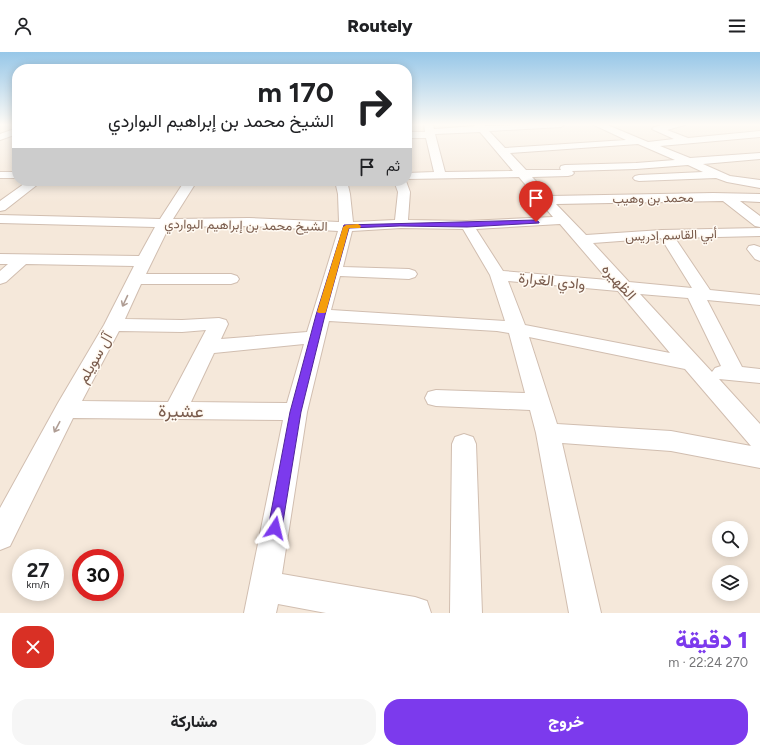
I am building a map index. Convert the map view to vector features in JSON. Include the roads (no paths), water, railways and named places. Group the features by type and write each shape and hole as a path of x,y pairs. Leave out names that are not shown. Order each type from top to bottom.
{"street":[{"path":"434,150 440,175"},
{"path":"502,151 516,150"},
{"path":"555,150 581,198"},
{"path":"661,150 727,179 760,184"},
{"name":"الظهيره","path":"502,151 760,440"},
{"path":"412,176 521,173 757,157"},
{"path":"630,179 717,174"},
{"path":"0,175 12,175"},
{"path":"0,207 29,186"},
{"name":"آل سويلم","path":"4,520 113,326 164,223 188,186"},
{"path":"342,186 346,227 315,337 296,412 262,600 414,613"},
{"path":"400,224 404,192 402,186"},
{"path":"726,197 760,223"},
{"name":"محمد بن وهيب","path":"546,200 581,198 760,198"},
{"name":"الشيخ محمد بن إبراهيم البواردي","path":"0,219 164,223 249,222 346,227 400,224 467,225 564,220"},
{"name":"وادي الغرارة","path":"467,225 498,275 760,300"},
{"name":"أبي القاسم إدريس","path":"581,240 665,234 760,232"},
{"path":"665,234 700,294 734,374"},
{"path":"0,259 145,261"},
{"path":"0,279 22,260"},
{"path":"333,271 409,274"},
{"path":"498,275 517,329 548,433 585,613"},
{"path":"135,279 231,279"},
{"path":"321,315 497,325 696,368 734,374 760,376"},
{"path":"113,326 182,326 219,324 176,411"},
{"path":"207,347 315,337"},
{"path":"436,398 538,402"},
{"name":"عشيرة","path":"66,409 296,412"},
{"path":"548,433 671,441 760,458"},
{"path":"464,444 466,613"}]}
